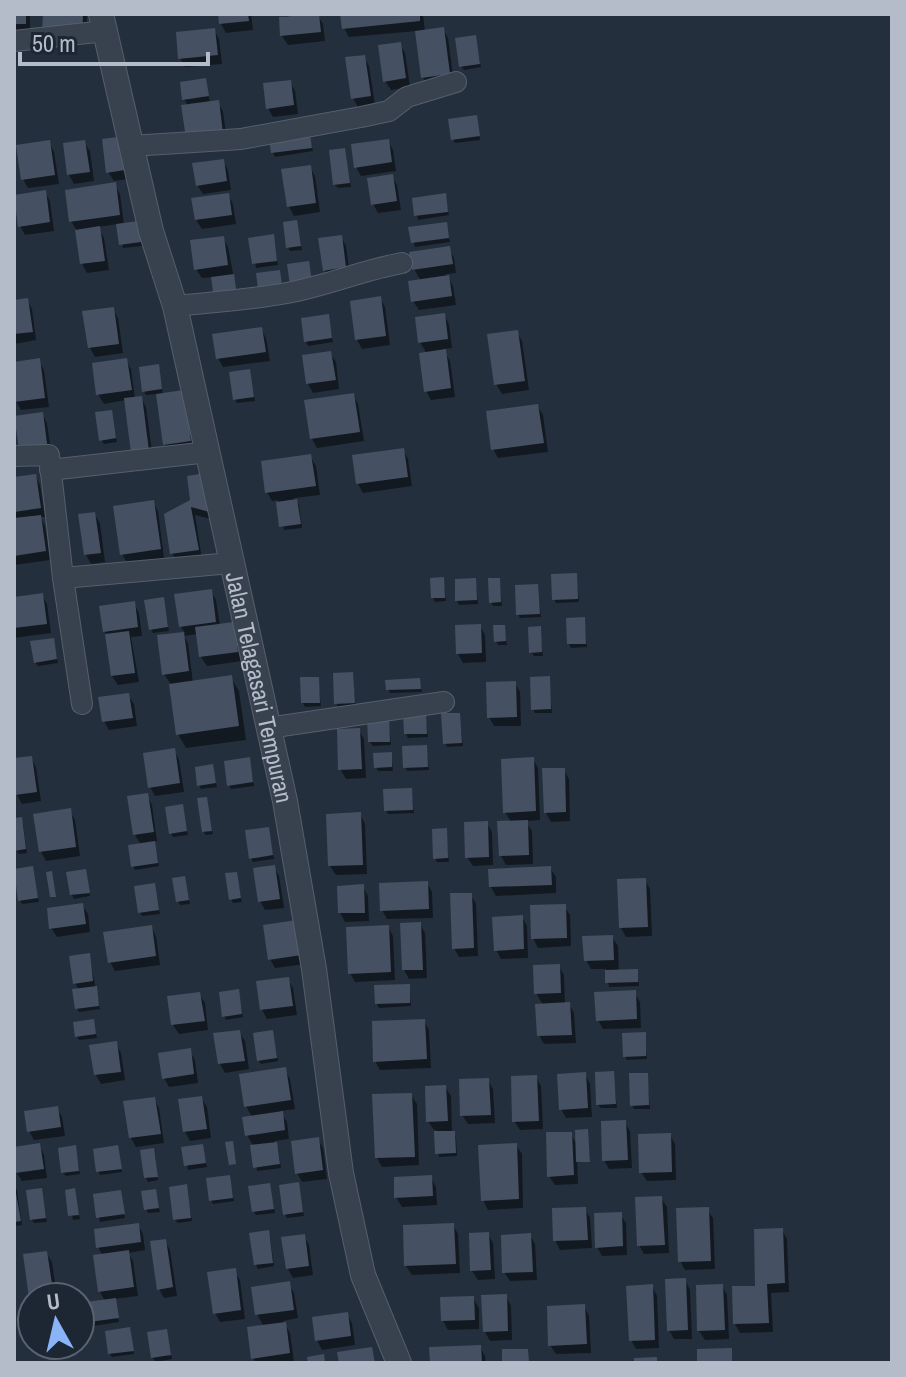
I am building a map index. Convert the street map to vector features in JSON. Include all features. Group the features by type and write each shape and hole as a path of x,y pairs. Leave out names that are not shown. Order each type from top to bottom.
{"street":[{"path":"14,41 103,22"},
{"name":"Jalan Telagasari Tempuran","path":"103,22 151,231 175,306 285,801 314,969 341,1173 360,1262 399,1363"},
{"path":"131,146 241,139 361,117 389,111 407,97 456,82"},
{"path":"175,306 286,293 402,263"},
{"path":"50,470 208,452"},
{"path":"14,456 49,455 82,704"},
{"path":"63,578 231,563"},
{"path":"268,728 444,702"}],"building":[{"path":"14,14 26,14 26,24 14,24"},
{"path":"43,14 83,14 82,35 42,34"},
{"path":"218,14 248,14 249,21 219,24"},
{"path":"319,14 321,32 280,36 279,17"},
{"path":"340,14 420,14 420,21 342,29"},
{"path":"444,27 450,74 421,78 415,31"},
{"path":"215,28 218,55 178,59 176,32"},
{"path":"476,35 480,64 459,67 455,38"},
{"path":"401,42 406,78 383,82 378,45"},
{"path":"365,55 371,96 351,99 345,57"},
{"path":"206,78 209,96 182,100 180,82"},
{"path":"291,80 294,105 266,109 263,83"},
{"path":"219,100 223,133 186,138 181,105"},
{"path":"477,115 480,136 451,140 448,119"},
{"path":"310,134 312,148 271,153 269,140"},
{"path":"126,136 131,169 106,173 102,139"},
{"path":"389,139 392,162 354,168 351,144"},
{"path":"50,140 55,175 21,180 16,145"},
{"path":"85,140 90,172 67,175 63,143"},
{"path":"345,148 350,183 333,185 329,150"},
{"path":"224,159 227,181 196,186 192,163"},
{"path":"311,165 316,203 287,207 281,169"},
{"path":"393,174 397,201 371,205 367,178"},
{"path":"116,182 120,215 69,222 65,190"},
{"path":"46,190 50,222 18,227 14,195"},
{"path":"229,193 232,215 195,220 191,198"},
{"path":"446,193 448,212 414,216 412,198"},
{"path":"297,220 301,246 286,248 283,222"},
{"path":"138,221 141,242 119,245 116,224"},
{"path":"447,222 449,238 411,243 408,227"},
{"path":"100,226 105,261 80,264 75,230"},
{"path":"274,234 277,261 252,264 248,238"},
{"path":"342,235 346,267 323,271 318,238"},
{"path":"224,236 228,265 194,270 190,240"},
{"path":"450,246 453,264 412,270 409,252"},
{"path":"309,261 312,282 290,285 287,264"},
{"path":"280,270 283,293 259,297 256,273"},
{"path":"234,274 237,295 214,299 211,277"},
{"path":"449,275 452,296 411,302 408,281"},
{"path":"381,296 386,336 355,340 350,301"},
{"path":"28,298 33,332 14,334 14,300"},
{"path":"114,307 119,344 88,348 82,311"},
{"path":"445,313 448,339 418,343 415,317"},
{"path":"329,314 332,338 304,342 301,318"},
{"path":"262,327 266,352 216,359 212,334"},
{"path":"518,330 525,381 494,385 487,334"},
{"path":"446,349 451,388 424,392 419,353"},
{"path":"331,351 336,380 306,384 302,355"},
{"path":"40,358 45,398 14,402 14,362"},
{"path":"127,358 132,390 96,395 92,363"},
{"path":"159,364 162,389 142,392 139,367"},
{"path":"250,369 254,397 233,400 229,372"},
{"path":"184,390 191,441 163,445 156,394"},
{"path":"354,393 360,432 310,439 304,400"},
{"path":"142,396 149,451 131,453 124,398"},
{"path":"538,404 544,443 491,450 486,411"},
{"path":"112,410 116,438 99,441 95,412"},
{"path":"43,412 48,451 20,455 14,416"},
{"path":"404,448 408,477 356,484 352,455"},
{"path":"311,454 316,486 265,493 261,461"},
{"path":"218,471 224,516 191,507 199,550 170,554 164,514 190,500 187,476"},
{"path":"36,474 41,508 14,512 14,477"},
{"path":"297,499 301,524 279,527 276,502"},
{"path":"154,500 161,549 120,555 113,506"},
{"path":"95,512 101,553 84,555 78,514"},
{"path":"41,515 46,551 14,556 14,518"},
{"path":"577,573 578,599 552,600 551,574"},
{"path":"444,577 445,598 431,598 430,578"},
{"path":"476,578 477,600 455,601 455,579"},
{"path":"488,578 500,578 501,602 489,603"},
{"path":"538,584 540,614 516,615 515,585"},
{"path":"212,589 216,622 179,627 174,594"},
{"path":"43,593 47,624 14,628 14,597"},
{"path":"164,597 168,627 149,630 144,600"},
{"path":"135,601 138,627 103,632 99,606"},
{"path":"585,617 586,644 567,644 566,618"},
{"path":"234,622 238,652 199,657 195,627"},
{"path":"481,624 482,653 456,654 455,625"},
{"path":"493,625 505,625 506,641 494,642"},
{"path":"541,626 542,652 529,653 528,627"},
{"path":"129,631 135,673 111,676 105,634"},
{"path":"184,632 189,671 162,675 157,635"},
{"path":"54,638 57,659 34,663 30,641"},
{"path":"353,672 355,703 334,704 333,673"},
{"path":"232,675 239,726 176,735 169,684"},
{"path":"550,676 551,709 531,710 530,677"},
{"path":"300,677 319,677 320,703 301,703"},
{"path":"420,678 421,689 386,690 385,680"},
{"path":"516,681 517,717 487,718 486,682"},
{"path":"129,693 133,718 102,722 98,697"},
{"path":"426,712 427,734 404,734 403,713"},
{"path":"441,713 460,713 462,743 443,744"},
{"path":"389,714 390,742 368,742 367,715"},
{"path":"360,728 362,769 338,770 337,729"},
{"path":"427,745 428,767 403,768 402,746"},
{"path":"175,748 180,783 148,788 143,753"},
{"path":"392,752 392,767 374,768 373,753"},
{"path":"32,756 37,792 15,795 14,758"},
{"path":"250,757 253,782 227,786 224,761"},
{"path":"534,757 536,811 503,813 501,759"},
{"path":"213,764 216,783 197,786 195,767"},
{"path":"542,768 565,768 566,812 544,813"},
{"path":"412,788 413,810 384,811 383,789"},
{"path":"148,793 154,832 133,835 127,796"},
{"path":"207,797 212,831 202,832 197,798"},
{"path":"183,804 187,831 169,834 165,807"},
{"path":"71,808 76,847 39,852 33,814"},
{"path":"361,812 363,865 328,866 326,814"},
{"path":"22,817 26,849 14,851 14,818"},
{"path":"528,820 529,855 499,856 497,821"},
{"path":"488,821 489,857 465,858 464,822"},
{"path":"269,827 273,855 249,859 245,830"},
{"path":"447,828 448,858 433,859 432,829"},
{"path":"155,841 158,863 131,867 128,845"},
{"path":"275,865 280,899 258,902 253,868"},
{"path":"33,866 38,898 18,901 14,869"},
{"path":"551,866 552,885 489,887 488,869"},
{"path":"86,869 90,893 70,895 66,872"},
{"path":"52,871 56,897 50,897 46,872"},
{"path":"237,872 241,898 229,900 225,873"},
{"path":"185,876 189,900 176,902 172,878"},
{"path":"646,878 648,927 619,928 617,879"},
{"path":"428,881 429,909 380,911 379,883"},
{"path":"155,883 159,910 138,913 134,886"},
{"path":"364,884 365,913 338,913 337,886"},
{"path":"450,893 472,893 474,948 452,949"},
{"path":"83,903 86,924 49,929 47,908"},
{"path":"566,904 567,938 531,939 530,905"},
{"path":"523,915 524,949 494,951 492,917"},
{"path":"297,920 302,955 268,960 263,925"},
{"path":"421,922 423,970 402,970 400,923"},
{"path":"152,925 156,956 108,963 103,932"},
{"path":"389,925 391,972 348,974 346,927"},
{"path":"613,935 614,960 584,961 582,936"},
{"path":"90,953 93,981 73,984 69,956"},
{"path":"560,964 561,993 534,994 533,965"},
{"path":"638,969 638,982 605,983 605,970"},
{"path":"289,977 293,1006 260,1010 256,981"},
{"path":"410,984 410,1003 375,1004 374,985"},
{"path":"97,986 99,1006 75,1009 72,989"},
{"path":"239,989 242,1014 222,1017 219,992"},
{"path":"636,990 637,1019 596,1021 594,992"},
{"path":"200,992 205,1021 171,1025 167,996"},
{"path":"570,1002 572,1035 537,1036 535,1004"},
{"path":"94,1019 96,1034 75,1037 73,1022"},
{"path":"425,1019 427,1059 373,1062 372,1021"},
{"path":"240,1030 245,1061 218,1064 213,1033"},
{"path":"273,1030 277,1058 257,1061 253,1033"},
{"path":"646,1032 646,1056 623,1057 622,1033"},
{"path":"117,1041 121,1072 94,1075 89,1045"},
{"path":"191,1048 194,1074 162,1079 158,1053"},
{"path":"286,1067 291,1100 244,1107 239,1074"},
{"path":"614,1071 616,1104 596,1105 595,1072"},
{"path":"586,1072 588,1108 559,1110 557,1074"},
{"path":"629,1073 648,1073 649,1105 630,1106"},
{"path":"537,1075 539,1121 512,1122 511,1076"},
{"path":"489,1078 491,1115 460,1116 459,1079"},
{"path":"446,1085 448,1121 426,1122 425,1086"},
{"path":"412,1093 415,1157 375,1158 372,1094"},
{"path":"202,1096 207,1129 183,1132 178,1099"},
{"path":"155,1097 161,1134 129,1138 123,1101"},
{"path":"58,1106 61,1127 27,1132 24,1111"},
{"path":"283,1111 285,1130 245,1136 242,1117"},
{"path":"626,1120 628,1160 602,1161 601,1121"},
{"path":"588,1129 590,1162 576,1162 575,1130"},
{"path":"434,1131 455,1131 456,1153 435,1154"},
{"path":"546,1132 572,1132 574,1175 547,1177"},
{"path":"671,1133 672,1172 639,1173 638,1134"},
{"path":"319,1137 323,1170 295,1174 291,1141"},
{"path":"233,1141 236,1164 229,1165 225,1142"},
{"path":"277,1142 280,1164 253,1168 250,1145"},
{"path":"40,1143 44,1169 15,1173 14,1147"},
{"path":"517,1143 519,1199 481,1201 478,1145"},
{"path":"203,1144 206,1163 184,1166 181,1147"},
{"path":"76,1145 79,1171 61,1173 58,1148"},
{"path":"118,1145 122,1169 96,1172 93,1149"},
{"path":"154,1148 158,1177 144,1178 140,1150"},
{"path":"230,1175 233,1198 209,1201 206,1178"},
{"path":"432,1175 433,1196 394,1198 394,1177"},
{"path":"14,1182 21,1221 14,1222"},
{"path":"299,1182 303,1212 283,1215 279,1185"},
{"path":"270,1183 274,1209 252,1212 248,1186"},
{"path":"187,1184 191,1218 173,1220 169,1187"},
{"path":"42,1188 46,1218 30,1220 26,1190"},
{"path":"75,1188 79,1215 68,1216 65,1190"},
{"path":"156,1189 159,1208 144,1210 141,1191"},
{"path":"121,1190 125,1214 96,1218 93,1194"},
{"path":"662,1196 665,1245 637,1246 635,1197"},
{"path":"586,1207 588,1240 553,1241 552,1208"},
{"path":"709,1207 711,1261 678,1262 676,1208"},
{"path":"622,1212 623,1246 595,1248 594,1213"},
{"path":"139,1223 141,1242 96,1248 94,1229"},
{"path":"454,1223 456,1264 404,1266 403,1225"},
{"path":"783,1228 785,1283 767,1284 769,1323 733,1324 732,1286 755,1286 754,1229"},
{"path":"269,1230 273,1263 254,1265 249,1233"},
{"path":"489,1232 491,1270 470,1271 469,1233"},
{"path":"531,1233 533,1272 502,1273 501,1235"},
{"path":"305,1234 309,1266 286,1269 281,1237"},
{"path":"166,1239 173,1287 157,1290 150,1241"},
{"path":"129,1250 134,1287 98,1292 93,1255"},
{"path":"47,1251 52,1281 27,1281 23,1254"},
{"path":"236,1268 241,1310 213,1314 207,1272"},
{"path":"686,1278 688,1330 667,1331 665,1279"},
{"path":"290,1281 294,1310 255,1315 251,1287"},
{"path":"653,1284 655,1340 629,1341 626,1286"},
{"path":"723,1284 725,1330 697,1331 696,1285"},
{"path":"507,1294 508,1331 483,1332 481,1295"},
{"path":"474,1296 475,1320 441,1321 440,1297"},
{"path":"116,1298 119,1318 96,1321 96,1301"},
{"path":"585,1304 587,1344 548,1346 547,1306"},
{"path":"348,1312 351,1336 315,1341 312,1317"},
{"path":"286,1322 290,1353 251,1359 247,1327"},
{"path":"130,1327 134,1351 108,1354 105,1331"},
{"path":"167,1329 171,1355 151,1358 147,1332"},
{"path":"481,1345 482,1363 430,1363 429,1347"},
{"path":"372,1347 375,1363 339,1363 337,1352"},
{"path":"732,1348 732,1363 697,1363 697,1349"},
{"path":"502,1349 528,1349 529,1363 502,1363"},
{"path":"324,1354 325,1363 308,1363 307,1357"},
{"path":"657,1357 657,1363 634,1363 634,1358"}]}
